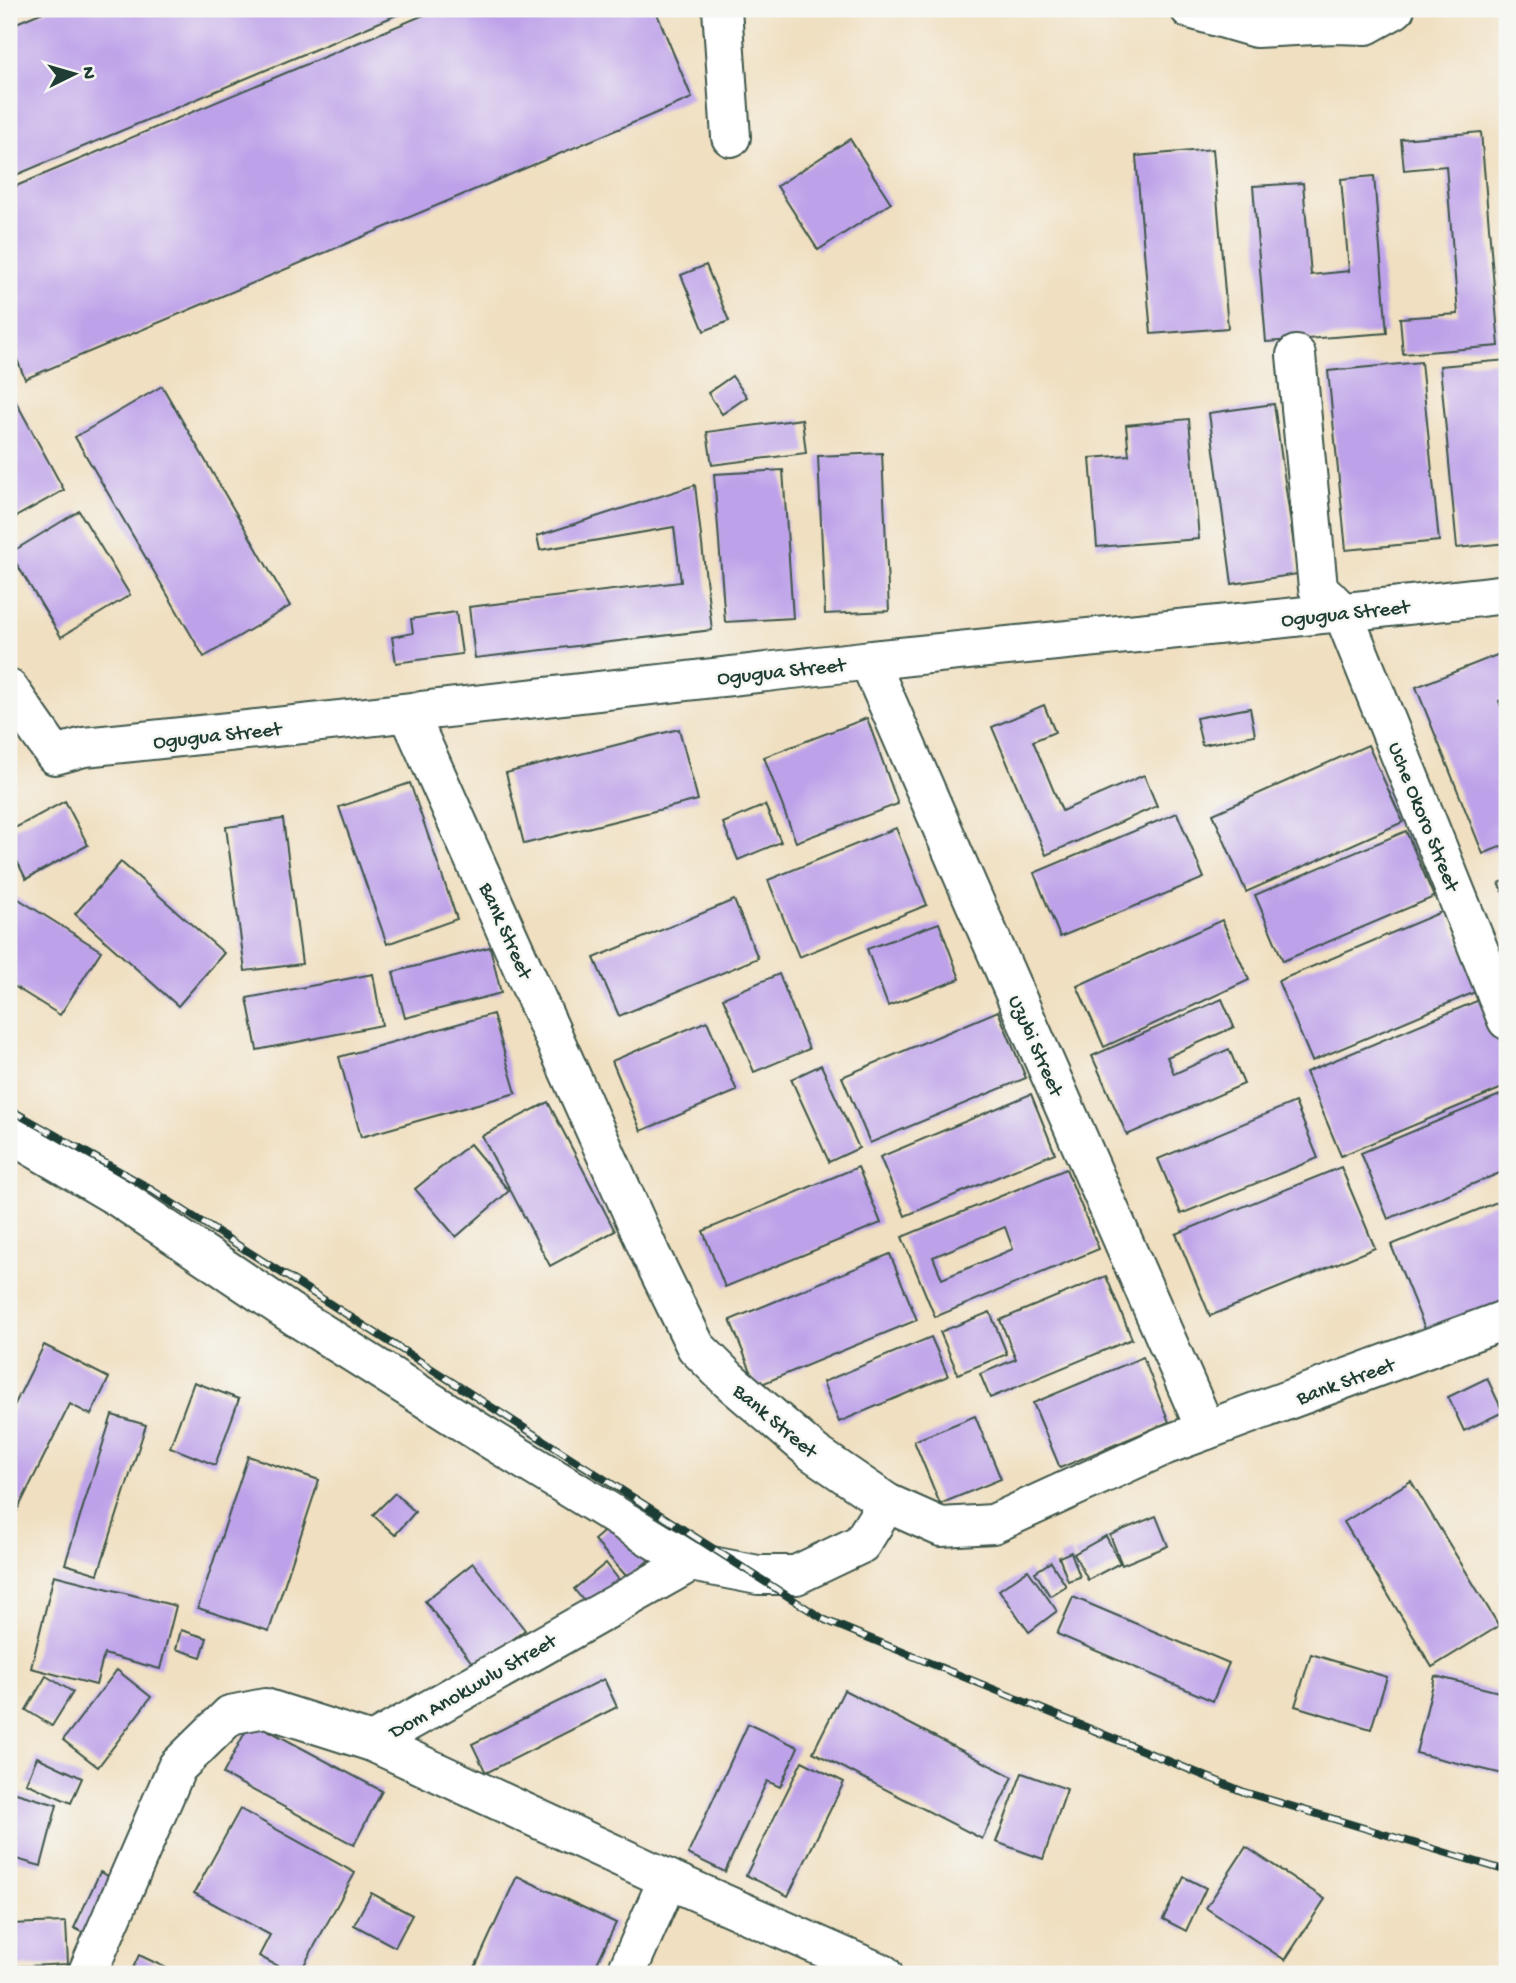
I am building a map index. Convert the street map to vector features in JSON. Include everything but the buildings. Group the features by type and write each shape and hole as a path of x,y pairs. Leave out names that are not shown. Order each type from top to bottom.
{"street":[{"path":"722,9 731,137"},
{"path":"1190,9 1256,28 1366,25 1395,9"},
{"path":"1296,355 1318,588 1343,613"},
{"name":"Ogugua Street","path":"9,689 55,755 84,747 1507,594"},
{"name":"Uche Okoro Street","path":"1343,613 1507,1020"},
{"name":"Uzubi Street","path":"869,661 1206,1430"},
{"name":"Bank Street","path":"409,714 651,1255 696,1347 729,1380 814,1453 887,1503 940,1527 993,1524 1167,1444 1507,1319"},
{"path":"9,1133 121,1199 298,1318 691,1562 758,1575 796,1575 861,1544 887,1503"},
{"name":"Dom Anokwulu Street","path":"87,1974 177,1767 230,1715 264,1708 372,1742 691,1562"},
{"path":"372,1742 668,1879 883,1974"},
{"path":"626,1974 668,1879"}],"railway":[{"path":"9,1109 144,1185 825,1620 1244,1792 1507,1871"}]}
